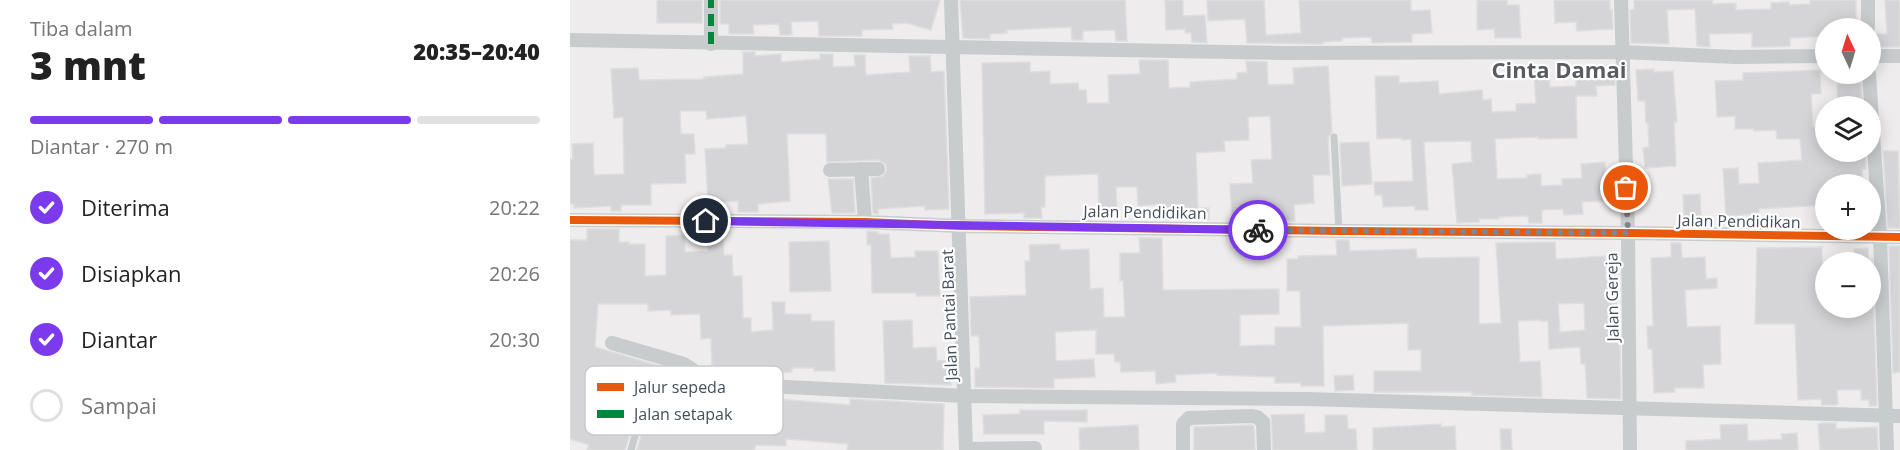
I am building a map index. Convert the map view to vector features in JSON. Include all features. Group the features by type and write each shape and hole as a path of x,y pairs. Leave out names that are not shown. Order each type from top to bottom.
{"street":[{"path":"711,0 711,44"},
{"name":"Jalan Pantai Barat","path":"951,0 966,450"},
{"name":"Jalan Gereja","path":"1621,0 1628,233 1630,450"},
{"path":"1868,0 1868,18"},
{"path":"570,40 1282,53 1622,52 1735,57 1815,56"},
{"path":"1881,56 1900,56"},
{"path":"1870,84 1876,174"},
{"path":"861,169 865,222"},
{"path":"830,170 878,169"},
{"name":"Jalan Pendidikan","path":"570,220 1815,236"},
{"name":"Jalan Pendidikan","path":"1881,237 1900,237"},
{"path":"1880,240 1893,416 1887,450"},
{"path":"612,343 687,366"},
{"path":"783,387 965,396 1306,399 1893,416"},
{"path":"1183,450 1183,424 1189,418 1252,416 1263,422 1263,450"},
{"path":"966,450 1035,448"}],"lane":[{"path":"1334,137 1339,231"},
{"path":"655,356 677,364 677,366"},
{"path":"631,450 635,435"}],"building":[{"path":"657,0 702,0 702,23 657,23"},
{"path":"720,0 940,0 931,30 907,23 892,24 893,29 862,30 862,36 819,36 818,21 791,22 792,35 780,35 779,24 753,25 754,34 729,34 729,24 720,23"},
{"path":"960,0 1125,0 1127,41 1116,41 1115,30 1083,31 1083,40 1072,40 1071,27 1007,30 1007,33 990,34 990,39 963,38"},
{"path":"1165,0 1183,0 1183,16 1205,15 1207,43 1192,42 1191,33 1185,33 1185,29 1166,30"},
{"path":"1207,0 1264,0 1266,35 1301,33 1299,0 1411,0 1411,11 1430,10 1432,33 1412,34 1412,42 1372,43 1371,37 1342,38 1342,41 1323,42 1323,44 1247,43 1245,19 1208,21"},
{"path":"1477,0 1507,0 1507,5 1519,5 1521,38 1495,38 1494,29 1477,30"},
{"path":"1554,0 1610,0 1613,29 1577,31 1576,22 1555,23"},
{"path":"1634,0 1712,0 1713,4 1736,3 1736,10 1771,9 1771,3 1789,2 1789,5 1810,4 1810,0 1856,0 1856,18 1815,18 1815,37 1790,38 1790,46 1752,47 1752,33 1709,34 1710,47 1697,46 1695,9 1667,10 1669,44 1631,43 1630,10 1634,9"},
{"path":"1885,0 1900,0 1900,47 1881,47 1881,34 1887,34"},
{"path":"743,52 755,52 755,56 781,54 781,62 820,59 820,54 833,54 833,67 855,66 854,55 865,55 866,75 910,72 909,56 930,56 931,72 944,71 949,209 925,210 925,206 878,209 878,214 873,213 871,178 883,176 887,169 885,164 878,160 827,162 826,134 787,134 790,201 758,204 758,212 738,212 738,201 708,203 705,149 748,144 746,116 707,119 706,111 680,111 681,134 694,134 695,154 685,154 686,183 651,184 651,205 621,205 621,211 611,211 611,206 574,208 574,204 570,204 572,144 593,143 594,175 624,174 623,117 614,118 611,69 638,68 639,80 704,79 704,77 743,74"},
{"path":"1139,60 1168,60 1169,88 1190,87 1190,82 1237,79 1237,73 1247,72 1246,61 1267,62 1268,85 1294,84 1293,68 1328,66 1332,132 1328,137 1330,175 1313,175 1314,203 1294,205 1295,221 1232,220 1230,184 1253,183 1251,160 1272,159 1270,116 1248,117 1249,140 1224,141 1225,151 1196,153 1198,208 1209,208 1209,220 1164,220 1164,204 1138,206 1137,187 1116,187 1117,209 1099,210 1098,174 1045,176 1045,207 1041,207 1042,218 1024,218 1024,213 985,214 982,63 1030,62 1030,72 1050,71 1050,84 1078,83 1079,90 1086,90 1087,103 1109,103 1108,75 1140,74"},
{"path":"1614,65 1615,85 1596,86 1597,96 1576,96 1577,138 1495,139 1497,179 1527,178 1527,175 1541,174 1541,186 1562,185 1562,179 1582,178 1581,164 1605,162 1607,201 1582,202 1583,214 1564,215 1563,209 1542,210 1542,223 1529,223 1528,216 1499,217 1499,219 1479,219 1479,222 1457,223 1452,164 1472,162 1471,141 1424,142 1428,210 1415,210 1415,206 1383,207 1382,195 1375,195 1374,182 1413,181 1411,139 1377,139 1375,76 1399,76 1399,83 1438,81 1439,94 1482,90 1483,100 1491,99 1492,112 1516,111 1516,104 1536,103 1534,71 1549,70 1550,87 1576,86 1575,67"},
{"path":"1654,69 1654,72 1673,71 1677,122 1674,122 1676,166 1645,168 1643,148 1649,147 1648,123 1646,123 1645,101 1638,101 1636,70"},
{"path":"1815,70 1815,84 1821,84 1821,94 1811,94 1813,127 1815,127 1815,162 1866,162 1866,169 1862,170 1862,174 1815,174 1815,206 1759,209 1759,214 1726,216 1723,169 1738,168 1739,184 1759,183 1758,163 1802,160 1800,139 1777,139 1776,130 1735,129 1735,116 1717,117 1715,81 1743,80 1743,73"},
{"path":"1837,84 1861,84 1862,96 1838,96"},
{"path":"1369,142 1372,184 1342,186 1340,143"},
{"path":"1883,151 1898,151 1900,228 1888,228"},
{"path":"828,179 853,179 855,213 832,213"},
{"path":"1700,194 1701,216 1684,217 1683,195"},
{"path":"587,229 619,229 619,242 645,244 645,276 666,275 666,236 685,235 685,252 708,251 707,234 723,233 724,255 732,255 733,276 742,276 743,318 751,318 751,332 773,330 772,302 785,302 785,314 811,314 811,321 834,321 835,371 792,368 792,372 783,372 783,366 712,366 711,338 701,339 700,314 671,315 671,310 648,311 648,304 598,304 595,347 660,366 585,366 585,435 629,435 625,450 587,450 589,445 570,439 570,240 587,240"},
{"path":"867,231 889,234 891,258 915,257 915,251 938,251 940,296 916,296 916,293 872,293 871,245 867,245"},
{"path":"1139,238 1162,238 1163,290 1279,289 1279,314 1240,315 1240,346 1275,345 1275,327 1301,327 1300,291 1287,291 1287,259 1298,259 1298,256 1337,255 1336,240 1349,240 1350,251 1416,249 1417,258 1479,257 1479,324 1501,323 1496,243 1555,242 1556,259 1605,256 1606,280 1614,279 1620,343 1621,399 1587,398 1585,364 1581,364 1580,347 1549,349 1548,321 1540,320 1518,321 1520,362 1540,361 1542,397 1472,395 1472,392 1374,392 1374,371 1421,371 1421,350 1408,350 1408,323 1323,326 1324,386 1275,383 1275,377 1217,375 1217,373 1175,375 1176,382 1156,384 1155,371 1121,372 1120,362 1115,362 1114,354 1096,354 1096,330 1055,332 1056,361 1094,359 1095,377 1054,379 1054,388 975,387 975,368 980,368 979,336 971,336 970,297 1026,295 1025,261 1030,261 1029,245 1060,244 1060,250 1089,249 1090,289 1103,288 1104,317 1125,317 1123,281 1120,281 1120,253 1140,253","holes":["1558,304 1584,304 1585,330 1560,332"]},
{"path":"1240,239 1274,239 1274,250 1240,250"},
{"path":"829,241 831,291 790,292 789,242"},
{"path":"1671,243 1681,243 1682,258 1705,257 1706,279 1717,278 1717,288 1685,290 1687,327 1720,326 1721,364 1703,365 1704,388 1674,388 1675,392 1654,393 1652,349 1648,349 1647,326 1653,326 1651,258 1671,257"},
{"path":"1889,246 1900,246 1900,372 1893,373"},
{"path":"1822,247 1822,252 1815,252 1815,318 1874,318 1877,406 1869,406 1869,400 1861,400 1861,390 1837,390 1838,404 1835,405 1822,405 1821,399 1798,400 1795,324 1755,324 1757,248"},
{"path":"1868,248 1868,252 1854,252 1854,249"},
{"path":"912,320 913,348 936,347 937,361 950,360 951,385 885,383 883,321"},
{"path":"1353,375 1354,390 1335,391 1334,376"},
{"path":"850,399 944,404 943,450 847,450 848,444 786,439 786,446 756,445 754,450 637,450 641,435 783,435 783,400 850,405"},
{"path":"1020,410 1087,410 1087,422 1044,421 1044,434 984,434 983,415 1020,414"},
{"path":"1304,414 1305,433 1325,432 1325,415 1347,415 1348,429 1356,429 1357,450 1273,450 1271,415"},
{"path":"1836,423 1836,429 1877,427 1878,450 1820,450 1818,424"},
{"path":"1441,424 1441,427 1455,426 1456,450 1373,450 1373,428"},
{"path":"1747,424 1748,441 1782,439 1781,434 1797,433 1798,450 1686,450 1686,441 1721,439 1720,425"},
{"path":"1138,425 1139,450 1080,450 1079,428"},
{"path":"1254,426 1255,450 1194,450 1194,427"},
{"path":"1500,429 1511,429 1512,450 1501,450"}],"marked path":[{"path":"711,0 711,44"}],"cycle path":[{"path":"570,220 1900,237"}],"way so far":[{"path":"1258,230 1628,233 1626,188"}],"district":[{"name":"Cinta Damai","path":"1559,69"}],"route":[{"path":"706,221 1258,230"}]}
